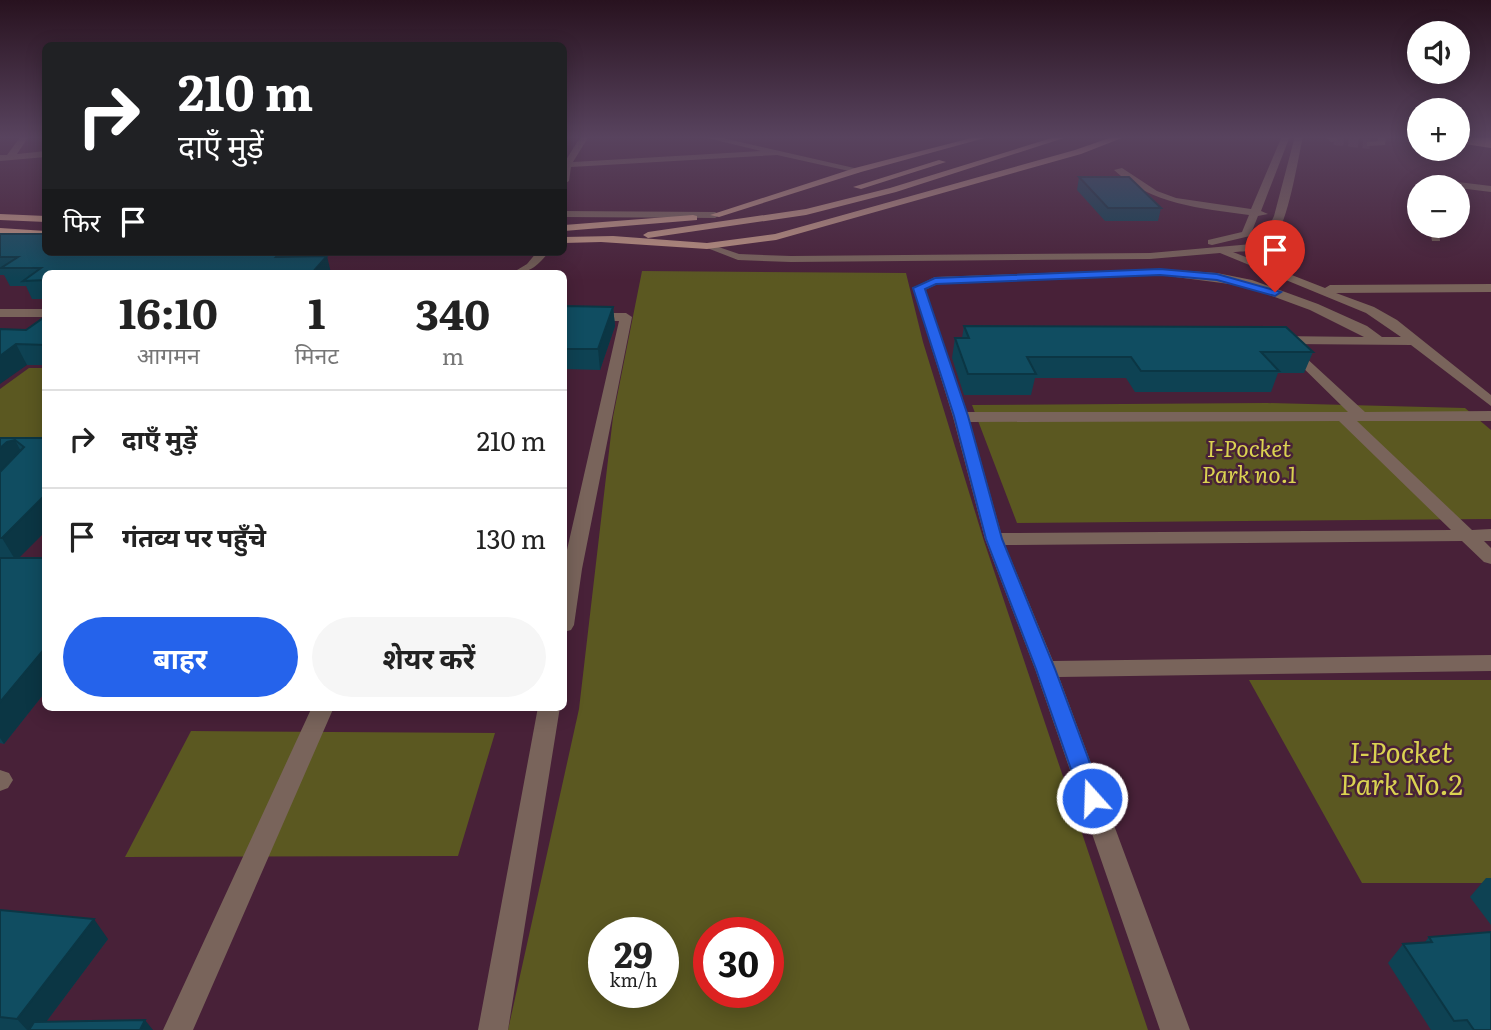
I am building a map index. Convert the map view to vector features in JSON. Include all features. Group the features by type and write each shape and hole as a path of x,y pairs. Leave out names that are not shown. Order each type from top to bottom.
{"main road":[{"path":"715,215 813,184"},
{"path":"845,190 865,184"},
{"path":"604,240 806,212 912,184"},
{"path":"567,240 707,246 776,237 964,184"},
{"path":"567,228 715,215 795,202"},
{"path":"0,217 42,219"},
{"path":"0,231 42,234"}],"street":[{"path":"1140,184 1174,201 1279,216"},
{"path":"1056,253 1196,244 1246,234 1265,184"},
{"path":"707,246 738,257 1220,252 1263,244 1269,239 1279,216 1287,184"},
{"path":"1470,186 1491,189"},
{"path":"567,214 715,215"},
{"path":"776,237 777,248 792,256"},
{"path":"1196,244 1322,289 1370,310 1491,402"},
{"path":"524,270 540,256"},
{"path":"1175,1030 1046,669 994,539 942,339 919,288 935,281 1160,272 1217,277 1248,283 1314,307 1363,329 1378,340"},
{"path":"1322,289 1491,288"},
{"path":"0,313 42,313"},
{"path":"567,317 626,317 568,569"},
{"path":"1255,340 1414,341"},
{"path":"1283,340 1361,416"},
{"path":"961,416 1491,416"},
{"path":"1343,416 1491,558"},
{"path":"994,539 1491,535"},
{"path":"1046,669 1491,663"},
{"path":"177,1030 321,711"},
{"path":"494,1030 548,711"}],"green space":[{"path":"642,271 906,273 923,342 984,541 1148,1030 508,1030 579,709 613,417"},
{"path":"29,368 42,368 42,446 0,446 0,389"},
{"name":"I-Pocket Park no.1","path":"1267,403 1465,408 1491,430 1491,519 1017,523 972,405"},
{"name":"I-Pocket Park No.2","path":"1249,680 1491,680 1491,883 1362,883"},
{"path":"191,731 495,733 458,856 125,857"}],"building":[{"path":"1086,184 1136,184 1161,208 1108,208"},
{"path":"0,234 42,234 42,256 327,256 315,270 42,270 42,280 23,281 41,268 1,268 18,257 0,257"},
{"path":"567,306 613,307 598,349 567,349"},
{"path":"42,319 42,345 16,344 0,356 0,329 26,330"},
{"path":"964,326 1286,327 1313,352 1261,352 1279,371 1141,371 1131,357 1027,357 1036,374 968,374 955,338 969,338"},
{"path":"0,438 42,438 42,498 2,538 0,472 24,447 15,440 0,448"},
{"path":"0,558 42,558 42,652 0,702"},
{"path":"0,910 94,919 17,1019 0,1017"},
{"path":"1491,932 1491,1030 1474,1030 1467,1020 1454,1021 1403,944 1432,942 1429,937"},
{"path":"145,1020 140,1030 29,1030 34,1022"}],"route":[{"path":"1092,798 1046,669 994,539 961,416 919,288 935,281 1160,272 1217,277 1275,292"}]}
